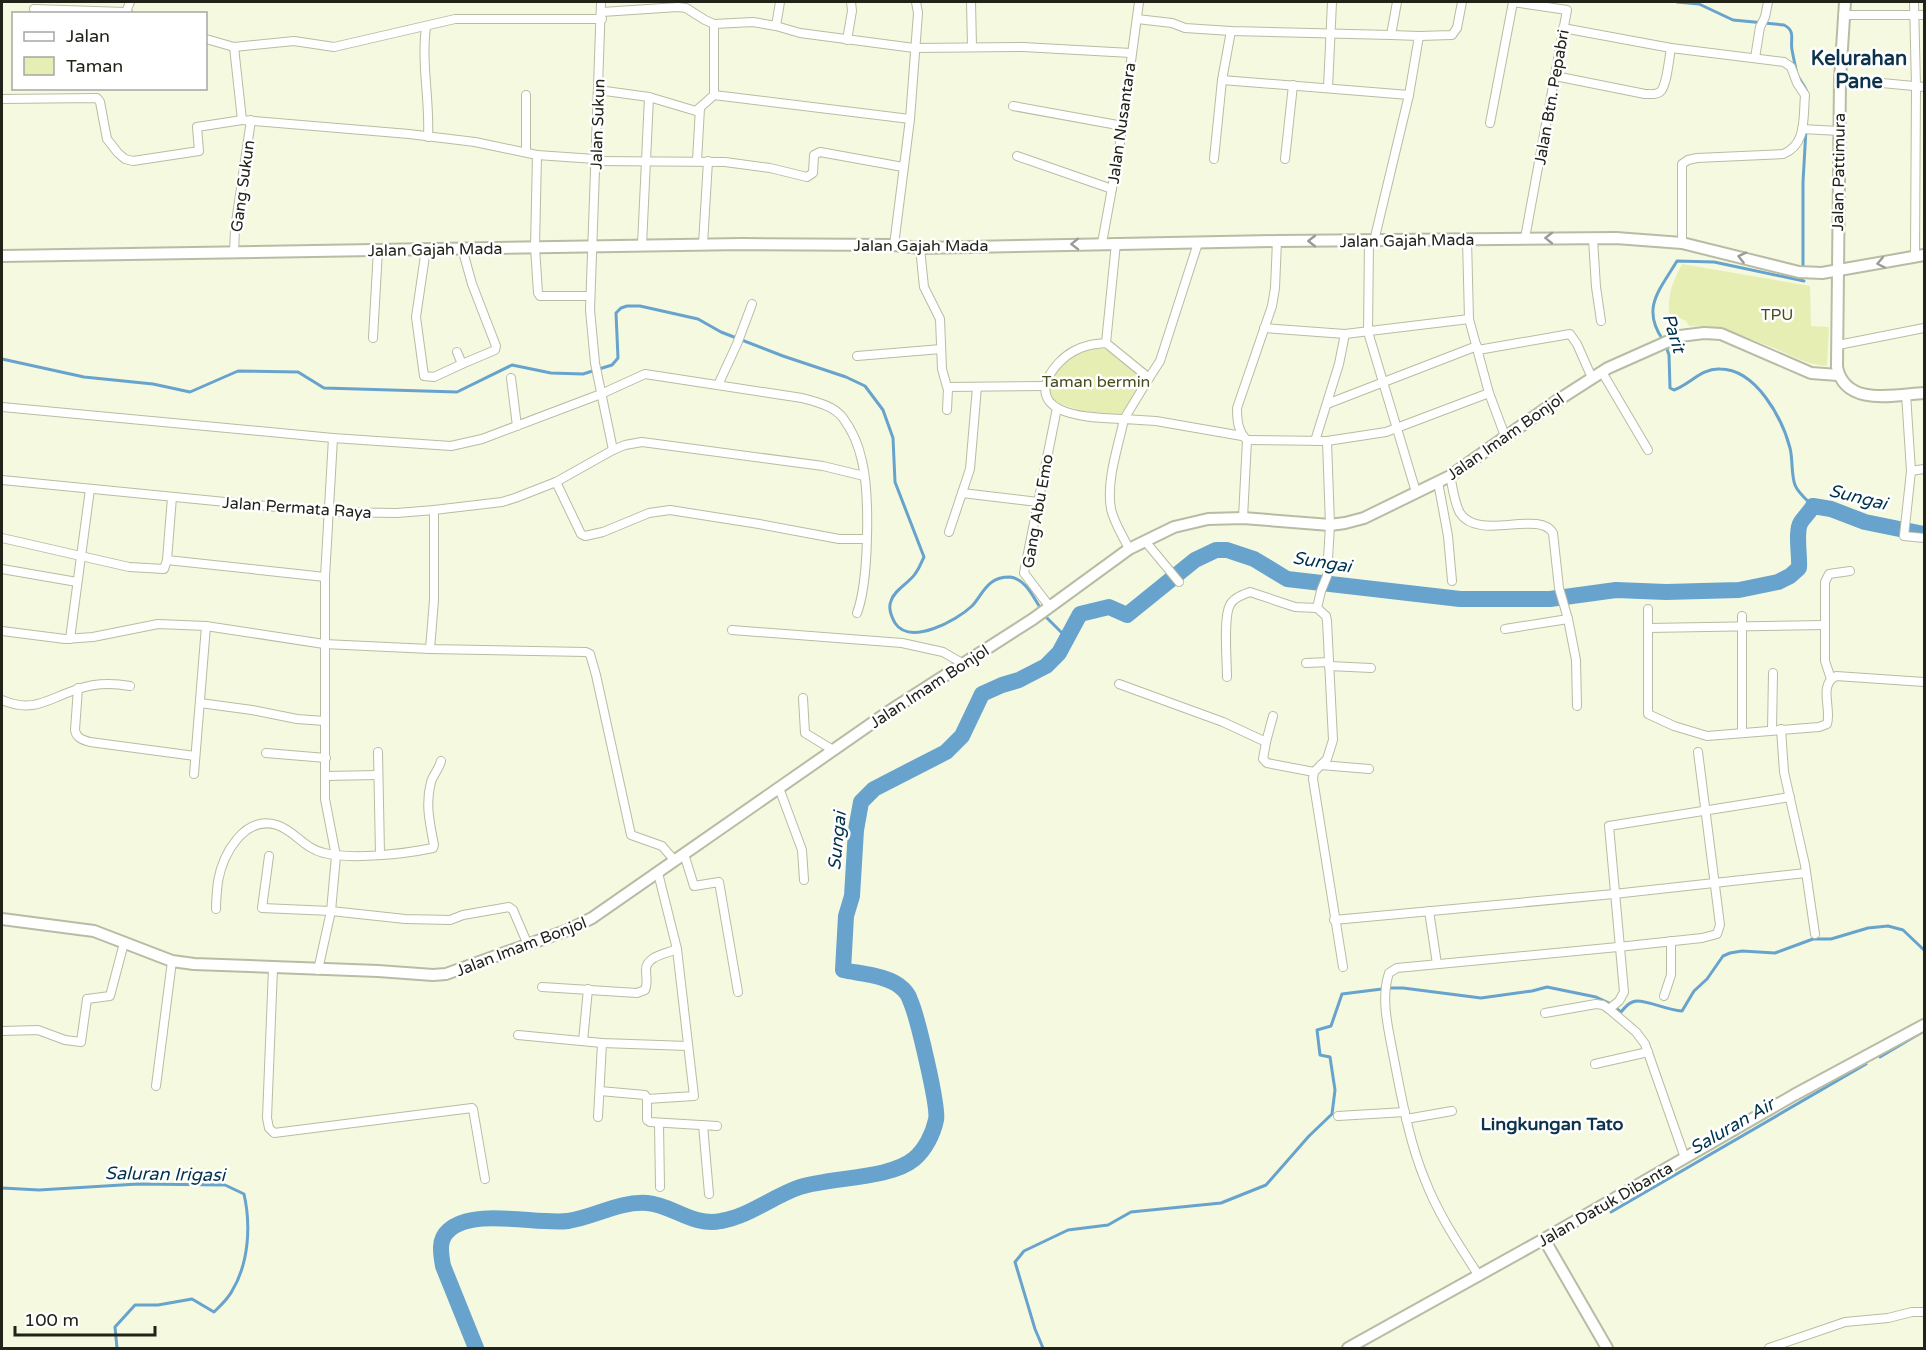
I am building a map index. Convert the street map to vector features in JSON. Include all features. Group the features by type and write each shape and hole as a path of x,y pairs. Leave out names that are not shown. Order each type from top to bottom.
{"street":[{"name":"Jalan Sukun","path":"601,2 590,296 595,363 613,450"},
{"path":"776,26 780,2"},
{"path":"847,40 852,11 851,2"},
{"path":"894,245 910,119 918,13 916,2"},
{"path":"971,2 972,47"},
{"name":"Jalan Nusantara","path":"1102,243 1122,126 1139,2"},
{"path":"1328,88 1332,2"},
{"path":"1391,35 1397,2"},
{"path":"1137,19 1172,23 1185,28 1231,31 1452,35 1457,28 1462,2"},
{"path":"1490,123 1513,2"},
{"name":"Jalan Btn. Pepabri","path":"1513,2 1567,10 1526,238"},
{"path":"1755,58 1760,27 1768,2"},
{"name":"Jalan Pattimura","path":"1838,375 1836,367 1839,131 1845,2"},
{"path":"1914,2 1920,87 1919,256"},
{"path":"207,39 234,47 294,41 334,47 464,18 602,15 678,7 686,8 714,24 753,22 800,33 914,48 1023,47 1131,53"},
{"path":"34,9 104,12"},
{"path":"1843,15 1924,15"},
{"path":"598,90 650,97 696,111 714,95 714,24"},
{"path":"426,27 424,69 429,122 428,137"},
{"path":"1563,28 1671,48 1784,62 1791,67 1805,95 1805,129 1797,146 1782,154 1697,158 1682,164 1682,243"},
{"path":"1214,159 1222,80 1231,31"},
{"path":"1416,492 1368,332 1372,241 1409,95 1419,36"},
{"path":"234,47 242,120"},
{"path":"1556,76 1645,94 1656,93 1664,84 1671,48"},
{"path":"1840,79 1920,87"},
{"path":"1222,80 1409,95"},
{"path":"1285,159 1293,85"},
{"path":"526,95 526,152"},
{"path":"714,95 910,119"},
{"path":"642,245 650,97"},
{"path":"2,99 97,98 107,139 118,153 133,161 199,151 197,128 251,120 475,142 537,155 595,160 708,161 770,168 807,177 813,173 814,155 820,152 903,167"},
{"path":"1013,106 1122,126"},
{"path":"697,161 700,108"},
{"name":"Gang Sukun","path":"234,253 235,229 251,120"},
{"path":"1805,129 1839,131"},
{"path":"537,155 535,247 538,295 590,296"},
{"path":"1017,156 1112,189"},
{"path":"703,244 708,161"},
{"name":"Jalan Gajah Mada","path":"2,256 703,244 894,245 920,248 1102,243 1526,238 1650,239 1682,243 1799,272 1837,272 1919,256"},
{"path":"1467,239 1469,320 1489,393 1505,436"},
{"path":"1593,239 1601,321"},
{"path":"1244,518 1245,438 1237,422 1237,408 1274,296 1276,241"},
{"path":"1106,343 1116,243"},
{"path":"1129,549 1113,516 1112,471 1124,419 1160,361 1198,243"},
{"path":"426,249 416,317 424,376 434,377 495,350 496,346 472,284 462,248"},
{"path":"920,248 924,287 940,319 940,349 948,388 947,410"},
{"path":"373,338 378,250"},
{"path":"718,384 737,344 752,304"},
{"path":"1264,328 1345,334 1469,320"},
{"path":"1838,345 1924,328"},
{"name":"Jalan Imam Bonjol","path":"2,919 94,931 172,961 273,968 446,974 568,930 592,918 833,750 1044,611 1129,549 1180,525 1208,519 1244,518 1330,525 1364,518 1450,476 1592,378 1671,339 1698,333 1721,334 1811,373 1838,375"},
{"path":"1315,441 1339,364 1345,334"},
{"path":"1327,404 1478,348 1570,334 1592,378"},
{"path":"1149,378 1106,343 1086,345 1071,352 1048,375 1047,397 1057,408 1080,414 1156,421 1245,438 1327,441 1363,437 1398,428 1489,393"},
{"path":"857,356 940,349"},
{"path":"457,352 462,364"},
{"path":"1602,372 1647,450"},
{"path":"2,407 333,438 451,446 472,443 518,426 601,394 645,374 802,398 831,408 842,417 860,454 864,476 867,539 864,584 857,614"},
{"path":"1838,375 1845,386 1866,396 1924,393"},
{"path":"511,378 518,426"},
{"path":"948,388 1046,386"},
{"path":"949,532 970,469 977,387"},
{"path":"1906,394 1911,471 1904,536 1924,538"},
{"name":"Gang Abu Emo","path":"1044,611 1024,573 1057,408"},
{"path":"318,970 331,911 336,856 326,811 324,644 325,577 333,438"},
{"path":"1317,608 1327,576 1330,525 1327,441"},
{"name":"Jalan Permata Raya","path":"2,480 328,512 397,513 502,502 556,482 613,450 633,443 648,442 823,466 864,476"},
{"path":"1911,471 1924,469"},
{"path":"1450,476 1456,503 1467,520 1475,524 1497,526 1541,524 1551,530 1559,588 1576,660 1577,706"},
{"path":"556,482 580,534 585,536 596,535 649,513 670,510 846,540 867,539"},
{"path":"1438,482 1448,536 1452,581"},
{"path":"70,639 90,489"},
{"path":"962,494 1038,502"},
{"path":"2,538 129,567 164,569 167,560 172,497"},
{"path":"430,649 435,589 434,510"},
{"path":"1144,541 1179,582"},
{"path":"167,560 325,577"},
{"path":"2,569 77,582"},
{"path":"1831,679 1825,661 1825,582 1829,574 1850,571"},
{"path":"1227,677 1227,622 1229,606 1233,601 1250,592 1295,607 1317,608 1326,616 1333,740 1331,753 1314,772 1313,779 1343,967"},
{"path":"1648,609 1648,714 1674,726 1707,736 1819,727 1827,724 1829,719 1826,692 1831,679 1836,676 1924,682"},
{"path":"1742,616 1742,732"},
{"path":"1505,629 1568,619"},
{"path":"2,631 70,639 93,637 158,624 206,626 324,644 588,652 596,675 631,835 662,846 675,861"},
{"path":"1648,628 1825,625"},
{"path":"194,774 206,626"},
{"path":"732,630 902,643 943,652 962,663"},
{"path":"1306,663 1371,669"},
{"path":"1772,730 1773,673"},
{"path":"2,700 15,706 34,705 78,688 99,684 130,686"},
{"path":"1119,684 1223,722 1266,742"},
{"path":"78,688 75,730 77,737 90,742 195,756"},
{"path":"803,699 805,733 833,750"},
{"path":"200,703 252,710 297,720 325,721"},
{"path":"1273,716 1263,759 1267,764 1314,772"},
{"path":"1781,729 1784,772 1806,873 1815,934"},
{"path":"378,752 380,854"},
{"path":"1479,1276 1435,1202 1419,1165 1387,1023 1385,991 1389,973 1397,968 1618,947 1717,934 1720,925 1698,752"},
{"path":"266,753 326,758"},
{"path":"216,909 218,881 223,867 241,833 249,828 264,824 277,825 294,834 315,851 336,856 433,848 428,813 431,780 438,771 441,761"},
{"path":"1321,765 1369,770"},
{"path":"325,776 378,775"},
{"path":"779,788 802,850 804,880"},
{"path":"1609,1009 1619,1001 1624,992 1618,947 1609,826 1791,797"},
{"path":"684,854 694,886 719,882 738,992"},
{"path":"269,856 262,908 331,911 405,919 450,920 463,915 508,907 513,910 528,945"},
{"path":"647,1099 694,1095 677,949 658,873"},
{"path":"1334,920 1715,884 1806,873"},
{"path":"1429,911 1437,964"},
{"path":"1664,996 1671,975 1671,941"},
{"path":"2,1031 38,1030 65,1040 81,1042 87,999 110,996 124,944"},
{"path":"542,987 641,992 646,988 646,966 649,961 677,949"},
{"path":"156,1086 172,961"},
{"path":"273,968 267,1097 268,1126 271,1131 274,1133 472,1108 485,1179"},
{"path":"583,1041 588,989"},
{"path":"1545,1013 1596,1004 1603,1005 1636,1032 1648,1052 1685,1158"},
{"name":"Jalan Datuk Dibanta","path":"1348,1348 1479,1276 1794,1095 1924,1024"},
{"path":"518,1035 602,1043 688,1046"},
{"path":"598,1117 602,1043"},
{"path":"1595,1064 1648,1052"},
{"path":"600,1091 644,1094 647,1099 647,1120 650,1122 717,1126"},
{"path":"1338,1116 1406,1115 1452,1111"},
{"path":"659,1124 660,1187"},
{"path":"703,1125 709,1194"},
{"path":"1544,1239 1607,1348"},
{"path":"1769,1348 1845,1322 1924,1312"}],"green space":[{"name":"TPU","path":"1682,264 1810,286 1811,326 1829,327 1827,366 1806,362 1733,333 1689,326 1686,321 1669,313 1672,287"},
{"name":"Taman bermin","path":"1091,347 1113,353 1145,378 1132,402 1121,416 1089,413 1054,402 1050,393 1050,384 1058,368 1073,356"}],"waterway":[{"name":"Parit","path":"1677,2 1699,4 1733,20 1788,27 1791,33 1797,74 1808,96"},
{"name":"Parit","path":"1803,266 1803,182 1806,129"},
{"name":"Parit","path":"1663,340 1653,318 1653,309 1659,291 1677,261 1714,262 1804,281"},
{"path":"2,359 84,377 153,384 190,392 238,371 298,372 324,388 457,392 512,365 551,373 583,374 612,365 618,358 616,313 627,306 640,306 698,319 721,332 865,386 883,410 893,438 895,482 924,557 912,577 895,593 890,604 892,618 902,629 922,632 945,624 972,606 989,584 1003,578 1016,578 1020,581 1041,609"},
{"name":"Parit","path":"1666,346 1669,355 1670,388 1674,390 1714,369 1733,371 1756,386 1766,397 1781,423 1791,453 1796,488 1813,506"},
{"name":"Sungai","path":"476,1348 443,1266 441,1247 443,1239 448,1231 459,1224 488,1218 568,1221 637,1203 656,1205 701,1221 721,1221 742,1215 800,1187 876,1174 904,1166 922,1151 933,1131 936,1112 927,1061 909,997 903,989 890,981 843,970 846,916 852,896 856,830 861,802 874,789 946,752 962,736 982,694 1019,680 1046,666 1059,653 1080,614 1109,607 1127,615 1195,560 1216,550 1227,550 1254,559 1287,579 1460,599 1550,599 1616,590 1666,592 1739,590 1778,582 1799,568 1799,526 1813,506 1831,509 1865,522 1924,534"},
{"path":"1044,615 1067,638"},
{"path":"1617,1009 1621,1012 1630,1003 1637,1001 1682,1011 1694,991 1707,979 1723,956 1730,953 1742,951 1775,953 1813,939 1831,939 1868,928 1888,926 1903,930 1924,950"},
{"path":"1390,988 1481,998 1547,987 1596,997 1609,1003"},
{"path":"1043,1348 1015,1262 1024,1251 1068,1230 1108,1225 1131,1212 1221,1203 1266,1185 1309,1136 1332,1114 1335,1090 1330,1057 1320,1055 1317,1030 1331,1026 1342,994 1382,989"},
{"name":"Saluran Air","path":"1880,1057 1924,1031"},
{"name":"Saluran Air","path":"1611,1212 1866,1064"},
{"name":"Saluran Irigasi","path":"2,1188 39,1190 138,1184 225,1185 244,1194 248,1231 245,1256 238,1280 226,1300 214,1312 192,1299 158,1305 135,1305 115,1327 117,1348"}],"district":[{"name":"Kelurahan Pane","path":"1859,70"},
{"name":"Lingkungan Tato","path":"1552,1124"}]}
